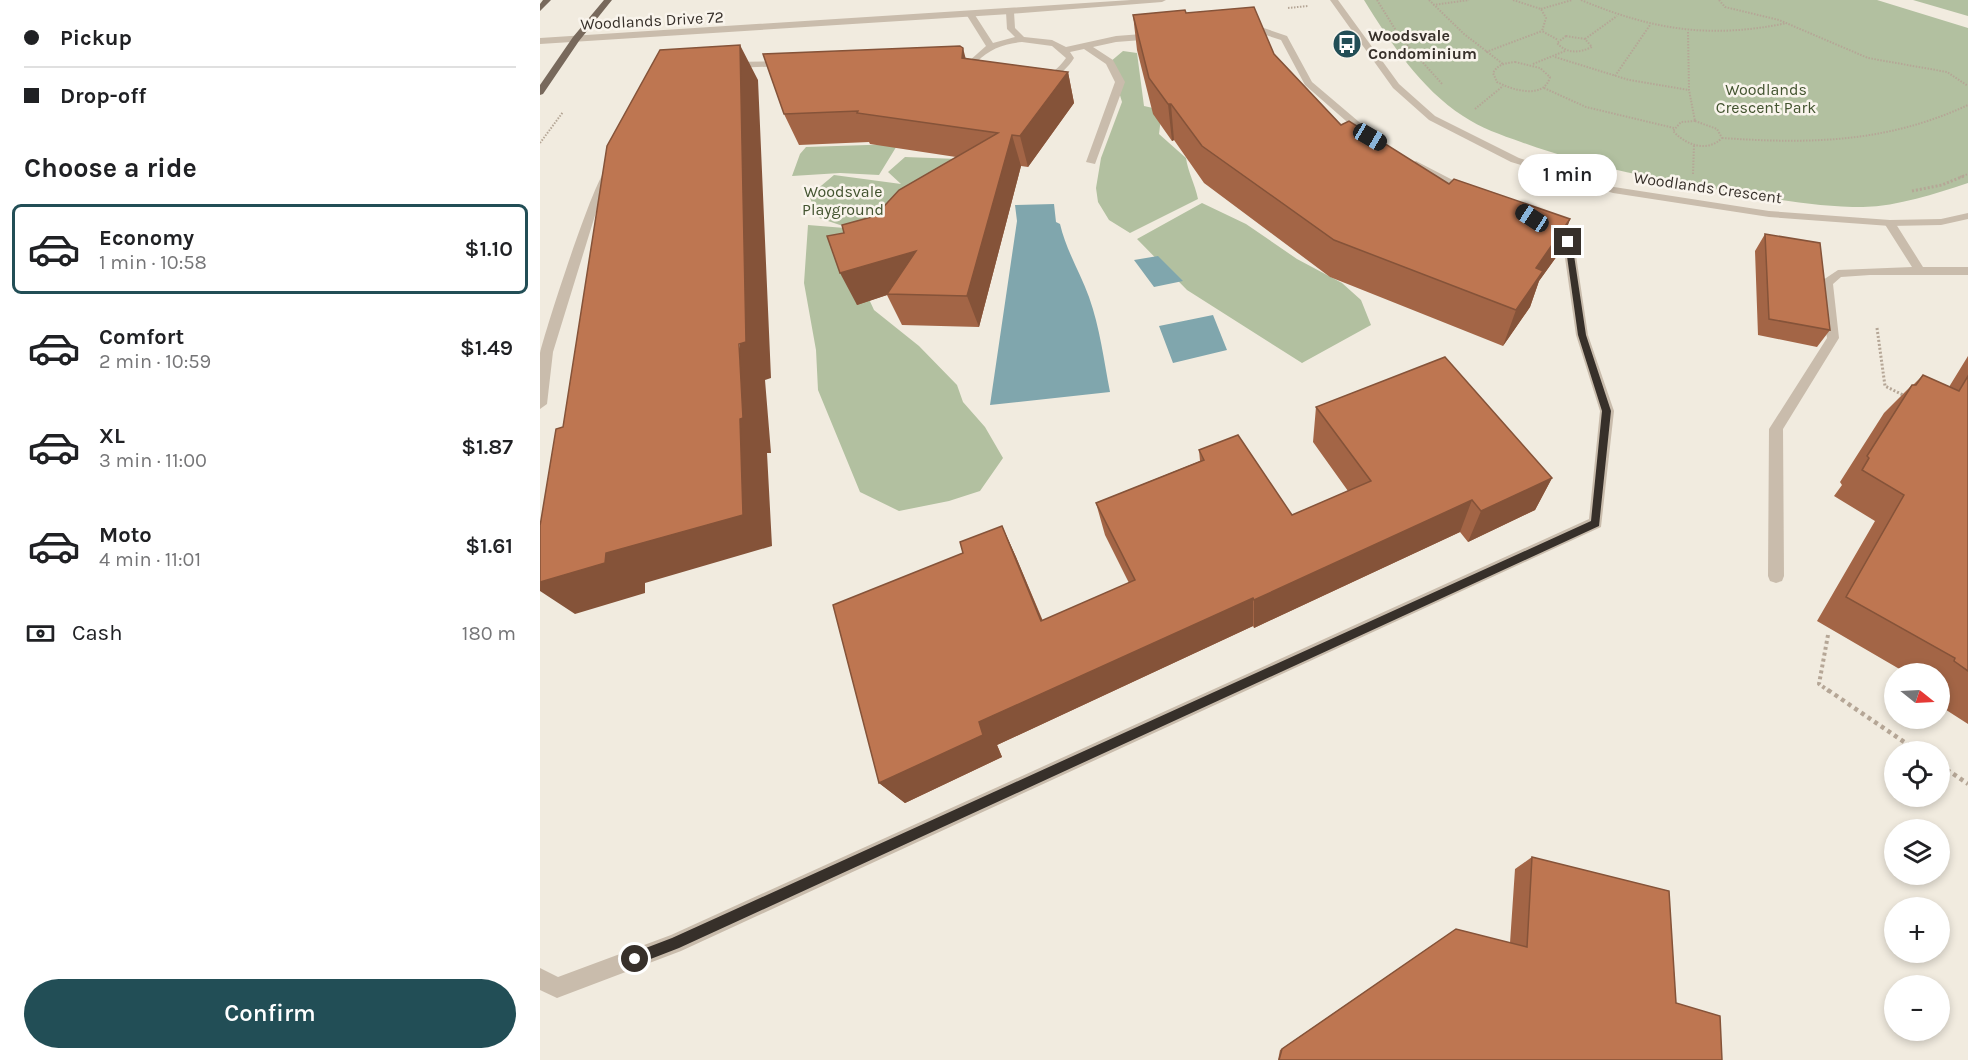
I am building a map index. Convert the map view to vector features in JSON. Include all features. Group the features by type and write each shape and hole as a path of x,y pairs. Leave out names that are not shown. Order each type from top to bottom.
{"main road":[{"path":"540,9 547,0"},
{"path":"540,92 576,39 608,0"}],"street":[{"name":"Woodlands Drive 72","path":"540,41 1010,12 1109,2 1162,0"},
{"name":"Woodlands Crescent","path":"1334,0 1396,86 1432,118 1515,160 1613,190 1769,214 1890,223 1941,222 1968,216"},
{"path":"1010,12 1011,29 1022,39"},
{"path":"970,14 991,46"},
{"path":"1230,29 1252,27 1284,38 1308,83 1370,137 1457,188 1479,195"},
{"path":"1065,50 1116,39 1162,35"},
{"path":"1022,39 1055,43 1065,50 1070,58 1065,70 1050,80 1028,86 1004,87 984,82 973,73 972,62 991,46 1022,39"},
{"path":"1086,46 1110,62 1120,82 1092,162"},
{"path":"961,62 972,62"},
{"path":"717,65 798,64"},
{"path":"540,404 547,352 596,196 615,157"},
{"path":"540,978 557,988 674,944 1596,523 1607,411 1582,335 1568,242 1532,218"},
{"path":"1890,223 1920,272"},
{"path":"1776,576 1776,429 1833,338 1825,297 1827,283 1838,274 1870,271 1968,271"}],"path":[{"path":"1377,0 1400,37 1447,90"},
{"path":"1429,0 1486,52 1504,64"},
{"path":"1433,5 1469,0"},
{"path":"1513,0 1541,9 1572,0"},
{"path":"1581,0 1618,16 1688,32 1735,33 1788,23"},
{"path":"1719,0 1725,7 1788,23 1848,50 1892,63 1947,72 1968,86"},
{"path":"1486,52 1542,31 1546,18 1541,9"},
{"path":"1585,39 1618,16"},
{"path":"1615,76 1650,25"},
{"path":"1542,31 1558,40"},
{"path":"1688,32 1689,90 1695,121"},
{"path":"1566,36 1585,39 1591,44 1590,49 1578,52 1566,51 1559,46 1558,40 1566,36"},
{"path":"1533,65 1566,51"},
{"path":"1555,57 1615,76 1689,90"},
{"path":"1543,88 1550,82 1550,77 1533,65 1515,62 1504,64 1495,69 1493,73 1497,82 1503,86 1521,91 1543,88 1586,107 1674,128"},
{"path":"1482,115 1473,110 1503,86"},
{"path":"1722,138 1792,142 1865,137 1909,129 1968,105"},
{"path":"1674,128 1681,122 1695,121 1717,129 1722,138"},
{"path":"1674,128 1673,131 1680,139 1694,145 1716,145 1722,138"},
{"path":"1909,192 1942,185 1968,174"},
{"path":"1877,328 1885,386 1913,401"},
{"path":"1828,635 1819,684 1903,741"},
{"path":"1950,772 1968,784"}],"green space":[{"name":"Woodlands Crescent Park","path":"1364,0 1877,0 1968,28 1968,183 1916,199 1890,204 1863,207 1830,206 1705,187 1573,159 1484,128 1448,105 1420,79 1408,64"},
{"path":"1913,0 1968,0 1968,16"},
{"path":"1123,51 1137,53 1144,106 1162,110 1159,134 1186,158 1198,199 1130,233 1109,220 1098,202 1096,188 1101,158 1122,102 1110,62"},
{"path":"898,144 879,175 840,173 792,176 800,154 806,147"},
{"name":"Woodsvale Playground","path":"905,157 958,159 898,209 846,227 819,218 809,196 834,175 901,184 888,172"},
{"path":"1202,203 1246,224 1297,259 1342,283 1361,300 1371,325 1302,363 1187,290 1137,239"},
{"path":"808,225 857,229 850,258 874,310 919,346 957,385 963,402 985,427 1003,458 980,491 949,501 899,511 860,492 818,390 816,350 804,283"}],"water":[{"path":"1054,204 1056,222 1060,224 1093,309 1110,392 990,405 1017,221 1015,205"},
{"path":"1158,256 1183,281 1154,287 1134,260"},
{"path":"1213,315 1227,350 1173,363 1159,326"}],"building":[{"path":"1254,7 1274,54 1341,125 1349,121 1449,184 1454,179 1570,219 1536,268 1543,271 1516,310 1334,240 1202,146 1149,78 1133,15"},
{"path":"740,45 746,342 739,344 743,418 740,419 743,515 606,553 605,563 540,582 540,526 556,429 563,427 607,146 660,50"},
{"path":"960,46 963,48 962,58 1068,72 1020,136 1012,135 967,296 887,294 916,251 840,273 827,236 844,233 842,225 875,216 899,190 998,133 857,113 858,111 784,114 763,54"},
{"path":"1765,234 1820,243 1830,330 1769,319"},
{"path":"1445,357 1552,478 1481,511 1472,500 979,722 983,735 879,783 833,605 963,553 960,542 1002,526 1041,621 1135,580 1096,503 1204,460 1199,450 1238,435 1292,515 1371,481 1316,407"},
{"path":"1923,375 1959,391 1968,376 1968,671 1954,661 1955,658 1846,597 1904,495 1862,470 1869,458 1867,456 1912,385 1916,385"},
{"path":"1532,857 1669,891 1676,1003 1720,1016 1722,1060 1279,1060 1282,1049 1456,929 1527,947"}],"place":[{"name":"Woodsvale Condominium","path":"1347,44"}],"route":[{"path":"635,959 674,944 1596,523 1607,411 1582,335 1568,242"}]}
